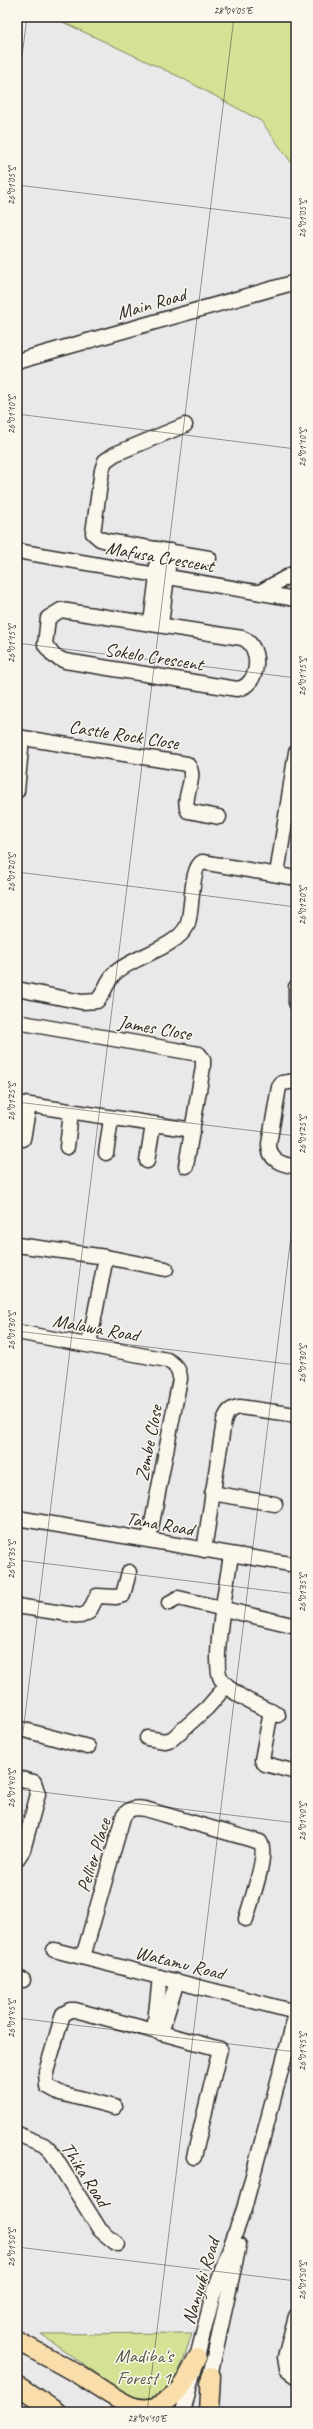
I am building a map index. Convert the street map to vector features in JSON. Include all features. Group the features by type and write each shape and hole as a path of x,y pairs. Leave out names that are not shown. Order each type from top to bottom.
{"main road":[{"path":"18,2342 60,2363 124,2402 140,2408 153,2407 173,2397 185,2384 197,2358"},
{"path":"18,2342 124,2412"},
{"path":"209,2412 211,2376"},
{"path":"17,2385 58,2412"}],"street":[{"name":"Main Road","path":"17,361 296,282"},
{"path":"185,425 115,454 105,461 102,470 94,533 100,539 107,541 209,558"},
{"name":"Sokelo Crescent","path":"156,624 163,577 164,550"},
{"name":"Mafusa Crescent","path":"17,551 296,599"},
{"path":"260,592 296,572"},
{"name":"Sokelo Crescent","path":"62,610 156,624 247,640 253,647 256,657 252,682 248,686 237,689 65,661 54,656 45,645 48,618 62,610"},
{"name":"Castle Rock Close","path":"17,791 20,737 187,764 191,771 187,800 188,811 219,817"},
{"path":"296,752 277,874 296,878"},
{"name":"James Close","path":"17,989 82,1002 97,1001 116,972 169,942 184,930 188,922 199,863 211,862 277,874"},
{"path":"296,987 296,1003"},
{"name":"James Close","path":"17,1022 199,1054 203,1059 203,1067 193,1130"},
{"path":"296,1081 282,1084 279,1087 269,1144 270,1153 277,1162 296,1167"},
{"path":"23,1139 23,1104 111,1119 193,1130 186,1166"},
{"path":"67,1147 71,1112"},
{"path":"106,1153 111,1119"},
{"path":"147,1161 153,1125"},
{"path":"17,1245 106,1257 166,1269"},
{"path":"89,1344 106,1257"},
{"name":"Malawa Road","path":"17,1332 89,1344 167,1360"},
{"name":"Zembe Close","path":"149,1539 180,1380 180,1372 177,1367 167,1360"},
{"path":"204,1550 224,1421 231,1408 244,1407 296,1415"},
{"path":"212,1493 275,1504"},
{"name":"Tana Road","path":"17,1518 149,1539 231,1555 296,1565"},
{"path":"231,1555 217,1670 227,1685 275,1713 262,1760 265,1764 292,1771"},
{"path":"17,1606 81,1616 89,1612 97,1596 116,1597 122,1595 129,1572"},
{"path":"169,1603 178,1598 296,1626"},
{"path":"147,1738 165,1741 172,1739 207,1708 227,1685"},
{"path":"17,1728 88,1747"},
{"path":"17,1778 34,1782 38,1794 23,1850 17,1859"},
{"name":"Pellier Place","path":"83,1957 123,1817 130,1809 145,1809 256,1839 263,1846 263,1857 246,1919"},
{"name":"Watamu Road","path":"54,1950 296,2013"},
{"path":"158,2032 163,2005 160,1977"},
{"path":"163,2005 177,1981"},
{"path":"115,2106 60,2093 48,2086 46,2072 63,2014 70,2010 75,2010 220,2049 194,2157"},
{"name":"Nanyuki Road","path":"183,2412 213,2295 244,2209 296,2013"},
{"name":"Thika Road","path":"17,2134 44,2145 52,2153 100,2230 117,2244"},
{"name":"Nanyuki Road","path":"201,2412 211,2376 243,2224 244,2209"},
{"path":"296,2316 285,2357 287,2369 296,2376"}],"green space":[{"path":"52,17 296,17 296,169 261,121 180,77"},
{"name":"Madiba's Forest 1","path":"192,2333 184,2359 173,2382 166,2391 156,2396 144,2398 128,2396 41,2334"}]}
